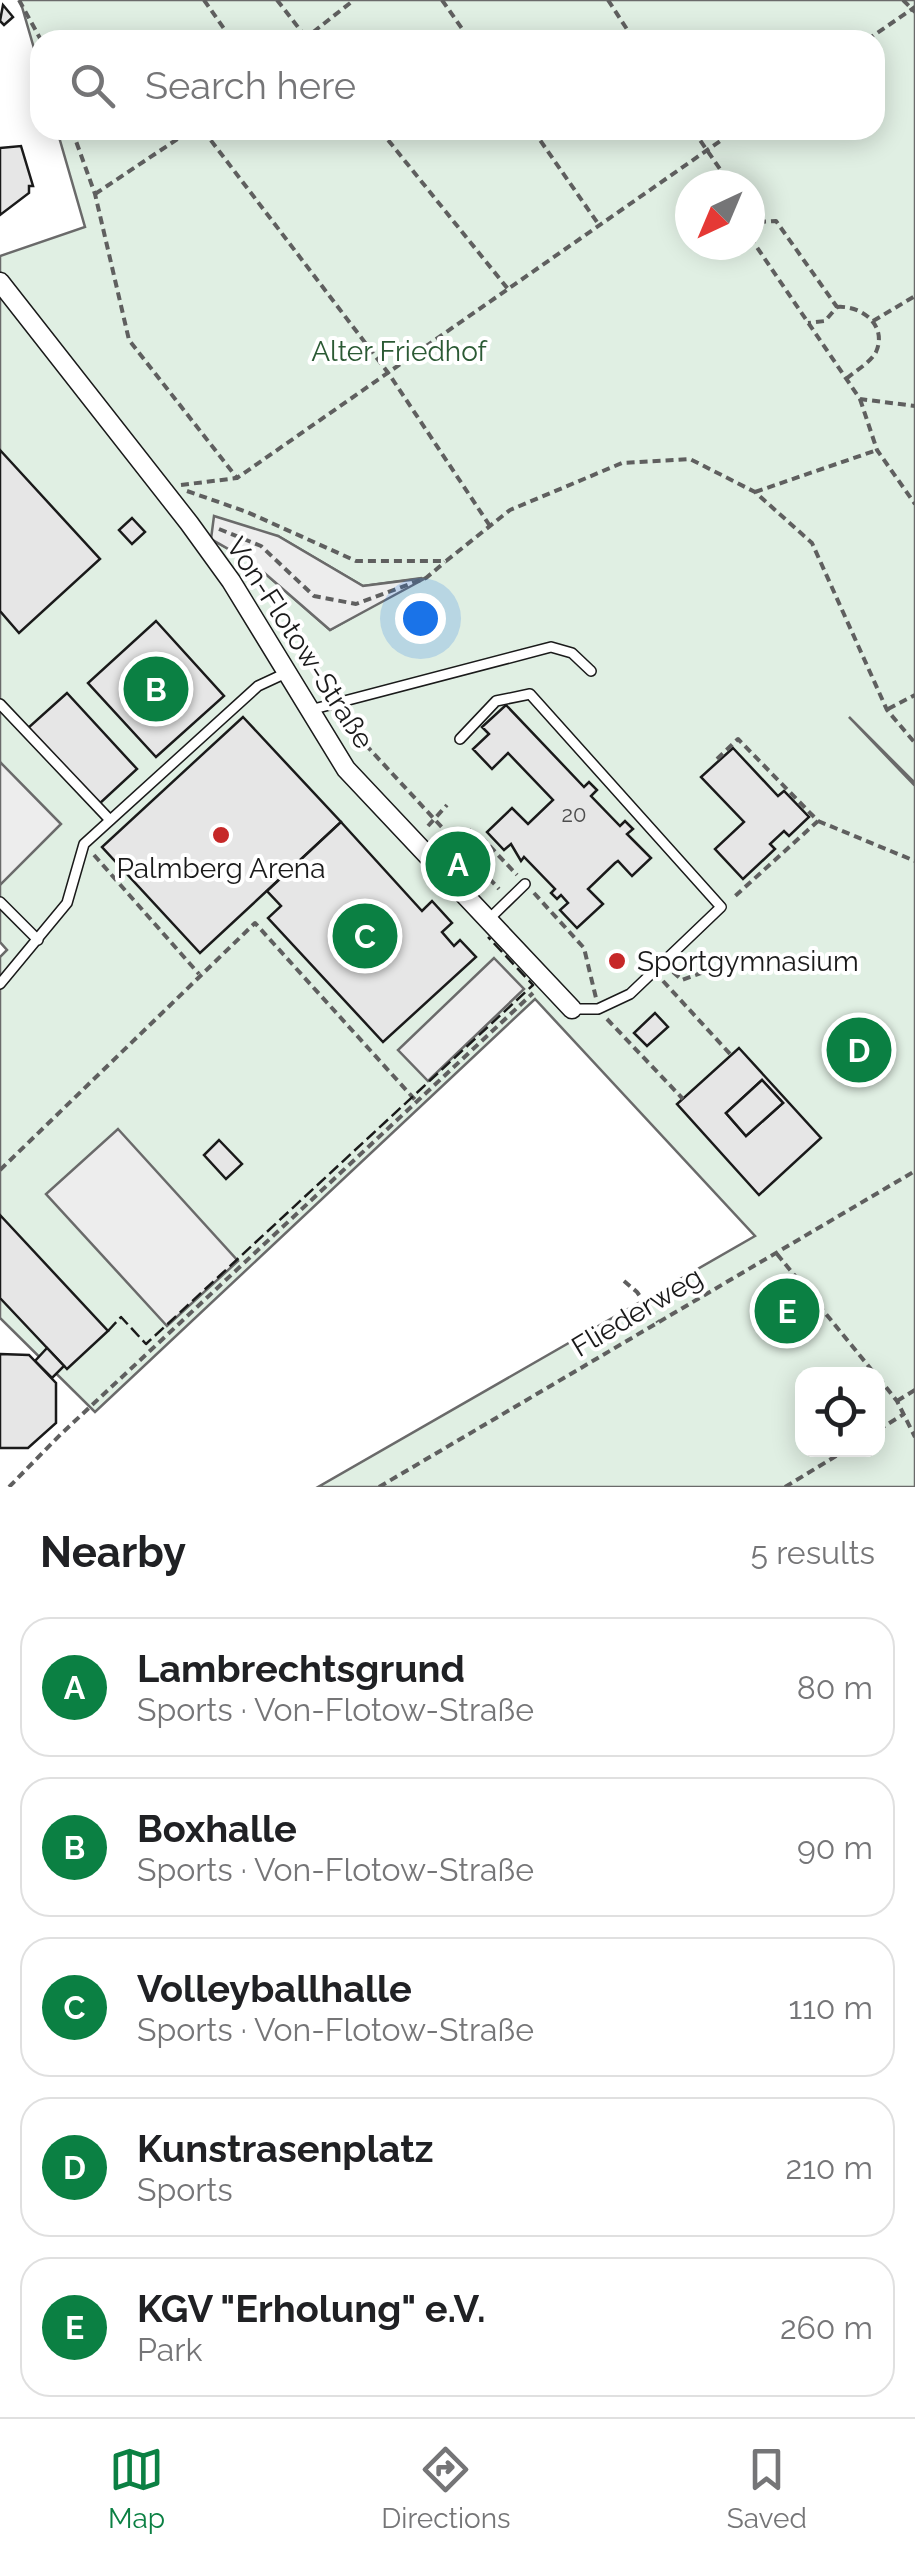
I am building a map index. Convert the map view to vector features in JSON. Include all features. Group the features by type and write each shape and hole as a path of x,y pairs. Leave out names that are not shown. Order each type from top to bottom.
{"street":[{"name":"Von-Flotow-Straße","path":"0,282 189,523 230,581 346,769 572,1008"}],"lane":[{"path":"310,710 550,647 572,654 591,672"},
{"path":"0,984 67,903 84,844 258,686 286,673"},
{"path":"460,739 496,701 530,694 720,906 630,994 598,1009"},
{"path":"0,704 110,820"},
{"path":"488,920 525,884"},
{"path":"0,902 38,940"},
{"name":"Von-Flotow-Straße","path":"572,1008 598,1009"}],"path":[{"path":"19,0 36,30"},
{"path":"204,0 225,30"},
{"path":"278,0 300,30"},
{"path":"317,30 354,0"},
{"path":"442,0 463,30"},
{"path":"608,0 628,30"},
{"path":"882,30 914,9 903,0"},
{"path":"75,140 94,194 129,340 237,478"},
{"path":"94,194 176,140"},
{"path":"211,140 389,374 490,526"},
{"path":"388,140 508,289"},
{"path":"540,140 599,225"},
{"path":"700,140 720,170"},
{"path":"446,562 356,562 247,512 173,486 237,478 721,140"},
{"path":"765,222 776,221 836,308"},
{"path":"765,258 860,399 877,450 915,504"},
{"path":"872,321 915,296"},
{"path":"808,323 825,320 836,308 856,308 872,321 878,338 874,356 846,379"},
{"path":"860,399 915,406"},
{"path":"755,492 877,450"},
{"path":"213,527 260,546 314,596 356,604 426,578 510,510 622,463 690,459 755,492 812,543 887,710 915,743"},
{"path":"887,710 915,695"},
{"path":"333,708 509,900"},
{"path":"718,759 738,739 818,821 915,861"},
{"path":"434,819 447,805"},
{"path":"720,906 746,888 818,821"},
{"path":"469,830 484,840 584,948 598,1009 683,1099"},
{"path":"84,844 199,974"},
{"path":"0,1170 254,923 417,1102"},
{"path":"657,966 682,980 701,974 716,959"},
{"path":"657,966 731,1055"},
{"path":"9,1487 546,981"},
{"path":"634,1046 641,1040"},
{"name":"Fliederweg","path":"380,1487 915,1172"},
{"path":"777,1254 869,1367"},
{"path":"624,1281 658,1322"},
{"path":"885,1387 915,1437"},
{"path":"897,1402 915,1390"},
{"path":"885,1426 904,1414"},
{"path":"785,1487 834,1457"}],"green space":[{"name":"Alter Friedhof","path":"20,0 915,0 915,783 849,717 915,786 915,1487 318,1487 755,1236 535,999 95,1412 0,1318 0,957 7,950 0,942 0,256 85,227 60,140 885,140 885,30 30,30 30,34","holes":["278,536 363,586 422,578 330,630 253,563 211,539"]}],"shaded area":[{"path":"214,516 278,536 363,586 426,578 330,630 253,563 211,539"},
{"path":"0,762 61,824 0,885"},
{"path":"494,958 524,989 428,1081 398,1050"},
{"path":"118,1129 238,1261 167,1326 46,1194"}],"building":[{"path":"3,5 13,17 4,25 0,21"},
{"path":"21,146 33,186 0,215 0,148"},
{"path":"0,450 100,559 19,633 0,611"},
{"path":"132,518 145,532 132,544 119,530"},
{"path":"156,621 224,696 156,757 88,683"},
{"path":"67,693 137,769 98,805 28,728"},
{"path":"506,705 584,787 589,782 597,790 591,796 620,826 625,821 633,829 627,834 651,858 632,876 618,861 615,863 588,889 603,904 577,928 560,910 568,903 561,895 557,899 551,893 555,889 524,857 521,861 511,844 504,850 487,832 512,808 528,824 553,800 508,753 492,769 473,749 489,734 482,727"},
{"name":"Palmberg Arena","path":"243,717 341,822 200,953 102,847"},
{"path":"733,748 778,796 784,791 809,817 789,836 784,831 770,844 775,849 743,879 715,849 744,822 701,777"},
{"path":"341,822 422,911 432,901 452,923 442,932 454,946 460,940 476,957 383,1042 268,918 281,906 267,891"},
{"path":"655,1013 668,1027 647,1046 634,1033"},
{"path":"739,1048 821,1138 759,1195 677,1104","holes":["762,1080 783,1103 746,1136 726,1113"]},
{"path":"762,1080 783,1103 746,1136 726,1113"},
{"path":"219,1140 242,1164 226,1179 204,1155"},
{"path":"0,1215 108,1331 67,1369 0,1298"},
{"path":"47,1348 64,1366 52,1378 35,1361"},
{"path":"0,1354 29,1355 56,1383 56,1423 28,1448 0,1448"}],"fence":[{"path":"108,1331 121,1317 146,1344 533,985 488,937"}],"place":[{"name":"Boxhalle","path":"156,689"},
{"name":"Palmberg Arena","path":"221,835"},
{"name":"Lambrechtsgrund","path":"458,864"},
{"name":"Volleyballhalle","path":"365,936"},
{"name":"Sportgymnasium","path":"617,961"},
{"name":"Kunstrasenplatz","path":"859,1050"},
{"name":"KGV \"Erholung\" e.V.","path":"787,1311"}]}
